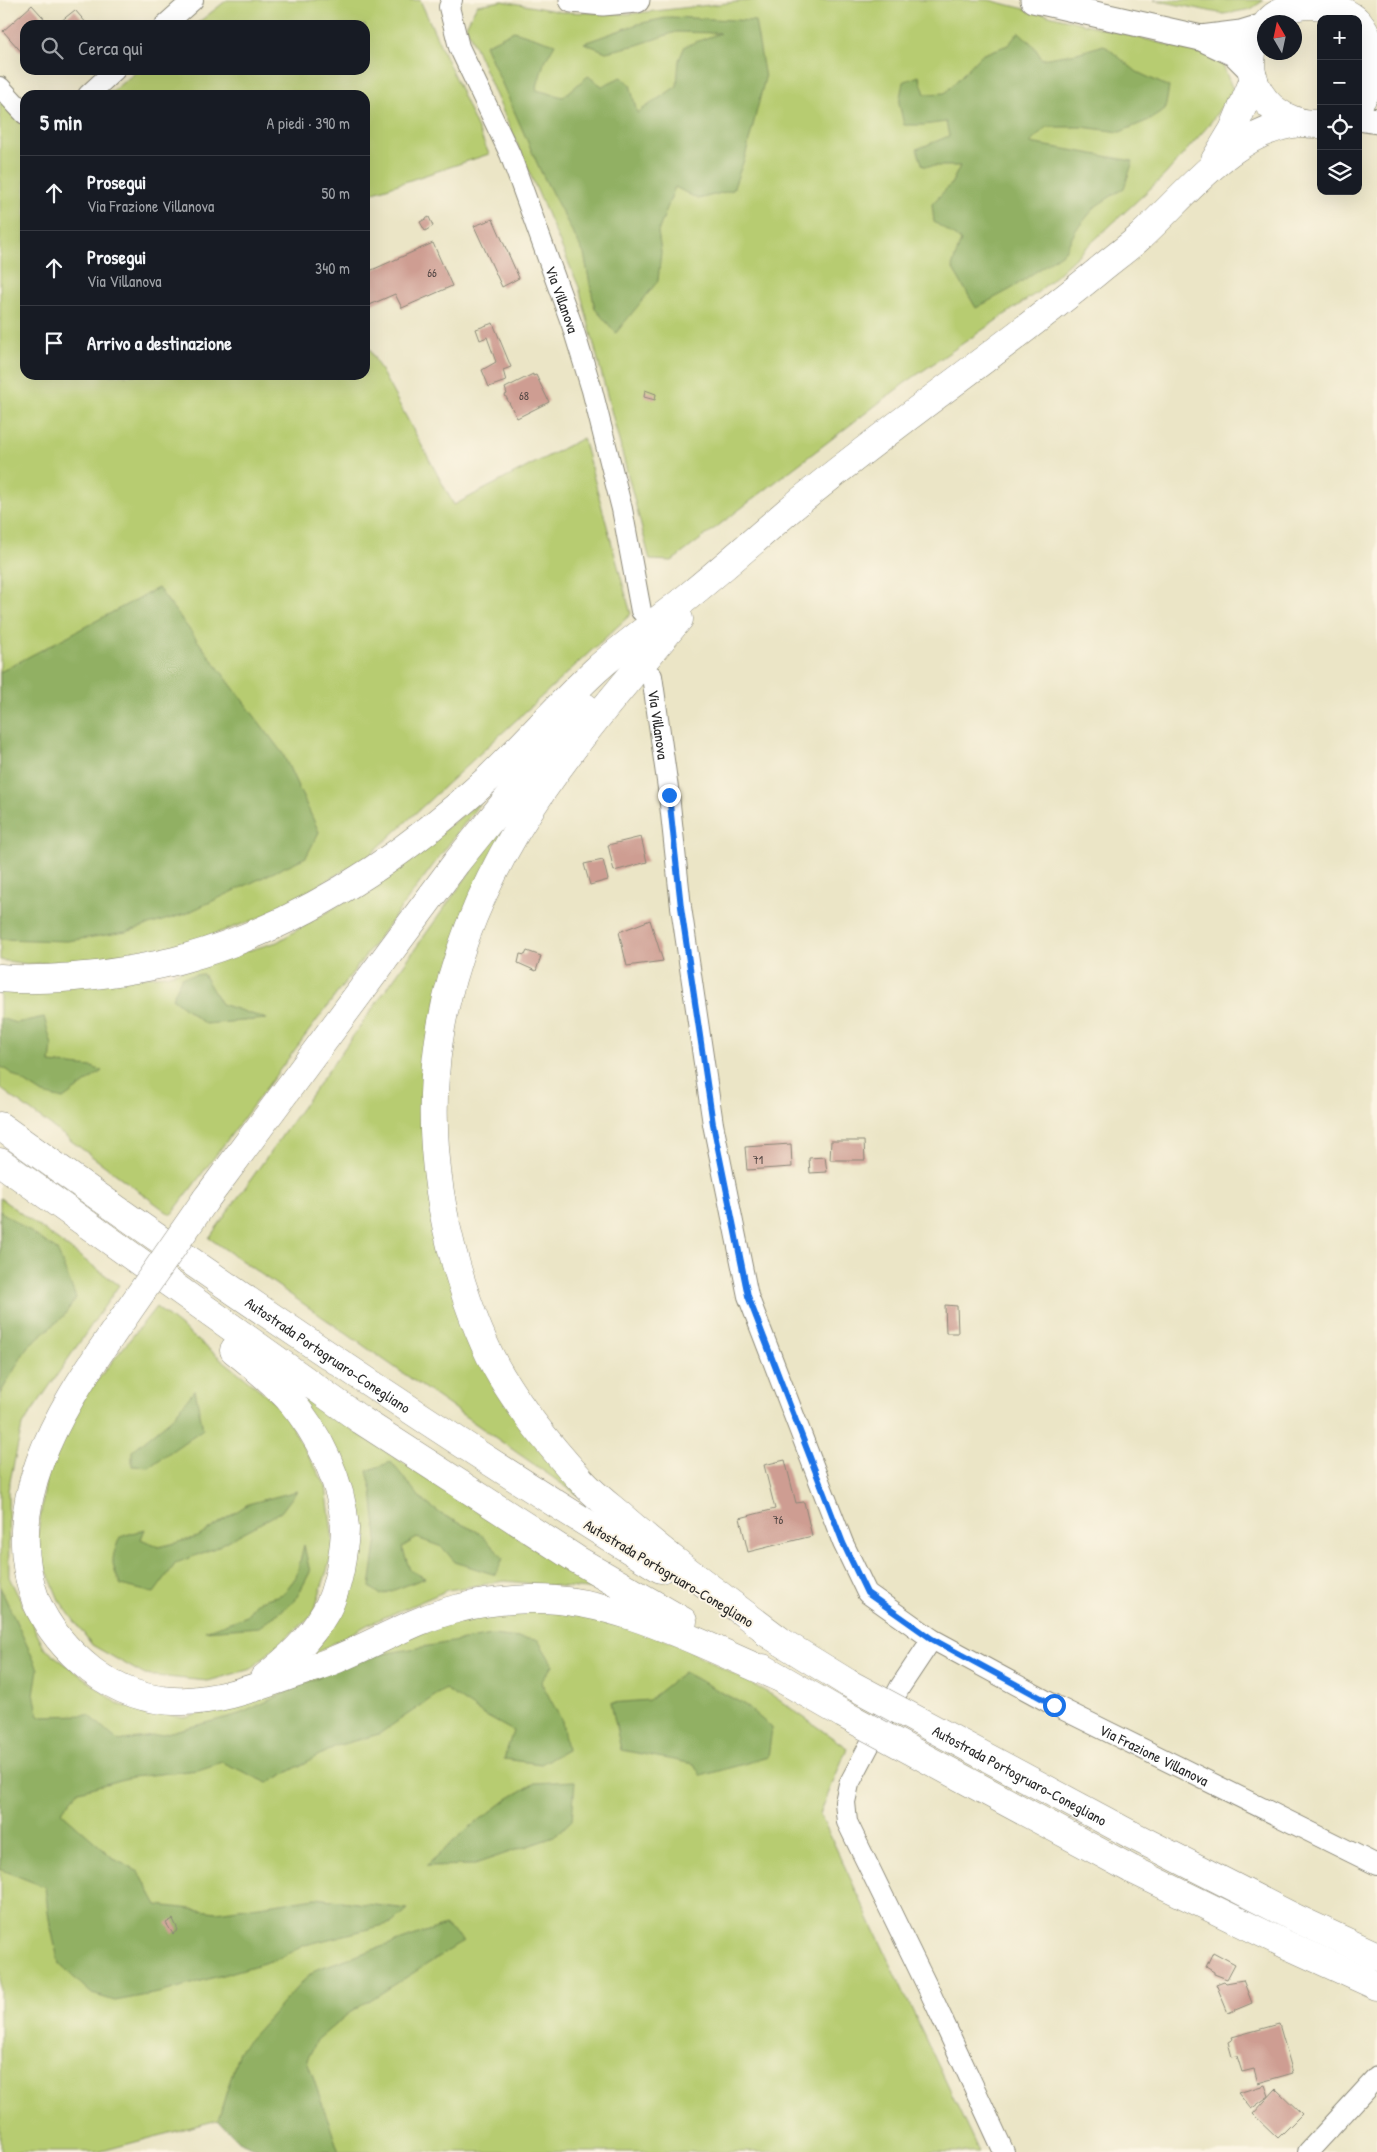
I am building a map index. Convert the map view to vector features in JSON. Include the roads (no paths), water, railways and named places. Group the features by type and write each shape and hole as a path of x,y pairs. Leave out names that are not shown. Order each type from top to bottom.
{"main road":[{"path":"1283,10 1308,2 1350,15"},
{"path":"1362,29 1375,60 1369,94"},
{"path":"1257,38 1252,55 1253,75 1258,90 1266,104 1281,116 1310,124"},
{"path":"1209,170 1233,130 1253,75"},
{"path":"0,978 20,980 74,977 128,971 181,960 235,942 276,925 336,893 430,829 490,777 596,670 798,504 1140,237 1209,170 1240,146 1268,130 1284,124 1310,124"},
{"path":"720,570 560,733 456,863 206,1199 81,1378 58,1419 36,1466 26,1507 23,1541 28,1581 40,1611 55,1635 79,1661 106,1682 137,1695 175,1702 212,1700 248,1690 336,1659 403,1628 458,1608 531,1599 561,1600 602,1608 649,1622 778,1677"},
{"path":"720,570 618,691 548,780 516,832 481,898 458,952 444,1008 434,1070 434,1131 438,1191 448,1238 464,1290 480,1333 501,1376 532,1423 582,1482 643,1535 782,1642"},
{"name":"Autostrada Portogruaro-Conegliano","path":"0,1126 150,1234 374,1386 575,1516 848,1683 1130,1834 1293,1917 1377,1956"},
{"name":"Autostrada Portogruaro-Conegliano","path":"0,1162 360,1420 576,1559 843,1714 1131,1869 1285,1944 1377,1986"},
{"path":"0,1173 53,1220 226,1344 262,1373 288,1399 303,1419 332,1470 340,1497 345,1529 337,1582 327,1611 310,1636 285,1662 248,1690"}],"street":[{"path":"171,20 193,0"},
{"name":"Via Villanova","path":"452,0 449,7 459,46 510,154 572,325 592,390 622,509 641,611"},
{"path":"572,0 603,3 637,0"},
{"path":"1033,0 1200,38 1235,54 1253,75"},
{"path":"1200,38 1241,34 1257,28"},
{"path":"93,90 110,75"},
{"path":"0,87 20,109"},
{"path":"1362,119 1377,121"},
{"name":"Via Villanova","path":"652,676 669,795 681,907 713,1124 748,1296 843,1543 867,1593 932,1639"},
{"path":"932,1639 900,1687 849,1784 845,1802 847,1822 928,1988 1004,2152"},
{"name":"Via Frazione Villanova","path":"932,1639 1054,1705 1377,1865"},
{"path":"1308,2152 1377,2077"}]}
